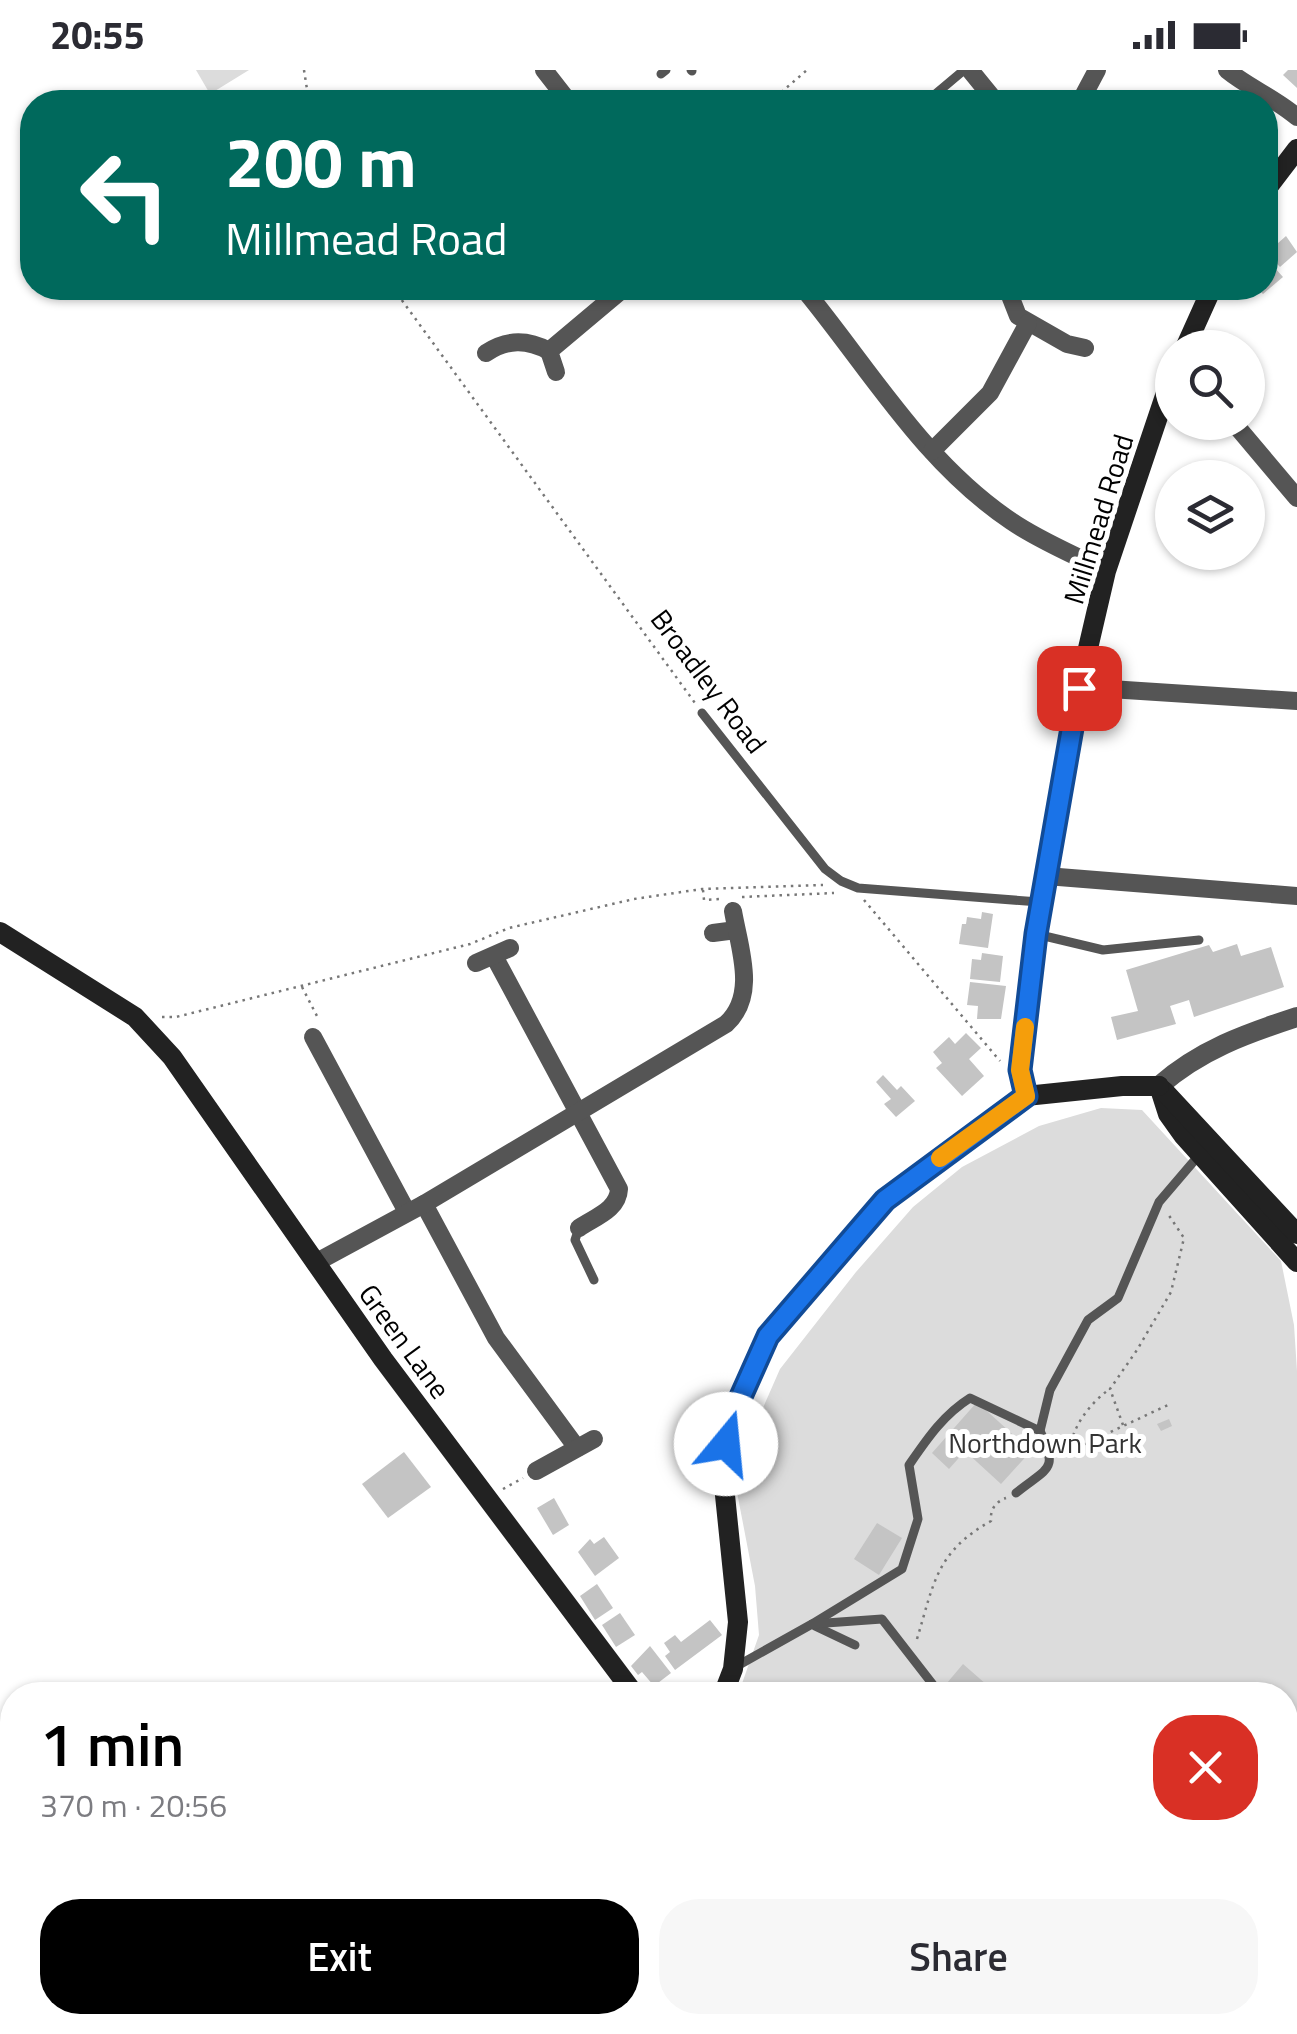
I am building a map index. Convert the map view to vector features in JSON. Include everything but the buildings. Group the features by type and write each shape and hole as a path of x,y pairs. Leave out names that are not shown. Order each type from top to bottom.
{"main road":[{"path":"1278,174 1297,149"},
{"path":"1192,330 1206,300"},
{"name":"Millmead Road","path":"1026,1096 1020,1070 1036,934 1079,688 1106,571 1155,425"},
{"name":"Green Lane","path":"0,932 134,1017 172,1057 315,1263 625,1682"},
{"path":"728,1682 738,1622 722,1466 730,1421 768,1336 885,1200 1026,1096 1158,1086"},
{"path":"1158,1086 1168,1114 1200,1154 1297,1234"},
{"path":"1158,1086 1254,1202 1297,1262"}],"street":[{"path":"544,70 560,90"},
{"path":"967,70 985,90"},
{"path":"1227,70 1255,90"},
{"path":"549,351 610,300"},
{"path":"813,300 932,451 965,485 1012,522 1106,571"},
{"path":"1012,300 1018,316 1028,323 1067,344 1085,348"},
{"path":"932,451 990,393 1028,323"},
{"path":"486,353 504,343 534,343 549,351 556,372"},
{"path":"1248,440 1297,498"},
{"path":"1079,688 1297,700"},
{"path":"1046,876 1297,896"},
{"path":"315,1263 580,1112 735,1016 744,991 733,910"},
{"path":"713,932 736,930"},
{"path":"493,956 619,1189 612,1207 579,1228"},
{"path":"1158,1086 1186,1062 1218,1045 1297,1017"},
{"path":"313,1037 496,1338 586,1444 536,1471"}],"lane":[{"path":"941,90 967,70"},
{"name":"Broadley Road","path":"702,713 826,868 841,882 858,888"},
{"path":"858,888 1042,902"},
{"path":"1036,934 1103,950 1199,940"},
{"path":"1016,1493 1050,1464 1052,1455 1040,1430 1050,1390 1088,1320 1118,1298 1159,1202 1200,1154"},
{"path":"579,1228 574,1240 594,1280"},
{"path":"733,1668 902,1568 918,1519 909,1465 934,1428 958,1405 970,1398 1040,1430"},
{"path":"812,1624 882,1619 931,1682"},
{"path":"812,1624 855,1644"}],"path":[{"path":"784,90 807,70"},
{"name":"Broadley Road","path":"402,300 702,713"},
{"path":"702,889 704,900 858,888 866,904 997,1060 1020,1070"},
{"path":"301,986 324,1031 313,1037"},
{"path":"1159,1202 1184,1238 1171,1292 1138,1350 1110,1389 1084,1415 1071,1440 1070,1452 1170,1404"},
{"path":"1110,1389 1123,1425"},
{"path":"488,1496 536,1471"},
{"path":"911,1657 937,1573 955,1545 991,1522 990,1512 999,1501 1016,1493"}],"green space":[{"path":"196,70 249,70 216,90 208,90"},
{"name":"Northdown Park","path":"1101,1108 1142,1110 1281,1261 1294,1325 1297,1371 1297,1682 743,1682 759,1635 755,1586 736,1487 755,1426 780,1369 913,1207 962,1167 1039,1126"}],"slow traffic":[{"path":"940,1158 1026,1096 1020,1070 1025,1027"}],"route":[{"path":"726,1444 730,1421 768,1336 885,1200 1026,1096 1020,1070 1036,934 1079,688"}]}
